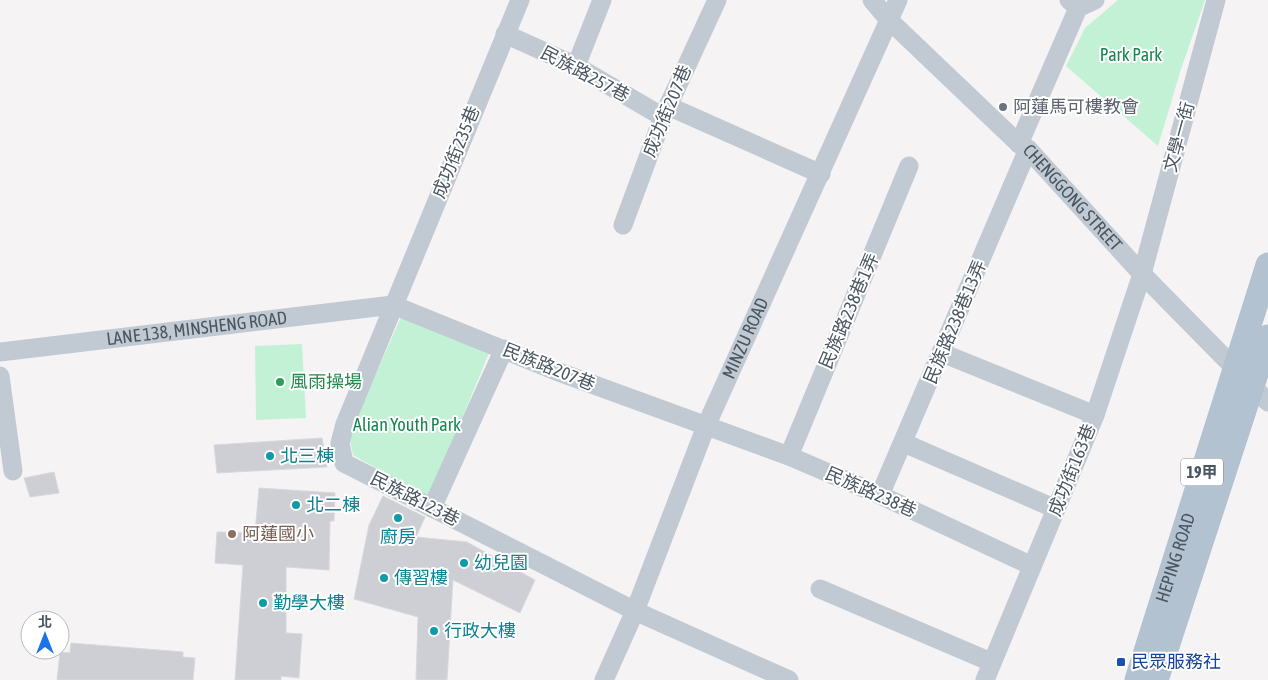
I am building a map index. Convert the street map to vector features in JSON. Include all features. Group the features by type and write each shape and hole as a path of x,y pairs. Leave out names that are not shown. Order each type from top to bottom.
{"main road":[{"name":"HEPING ROAD","path":"1137,680 1268,265"},
{"name":"HEPING ROAD","path":"1156,680 1260,394 1268,338"}],"street":[{"name":"成功街235巷","path":"393,305 520,0"},
{"path":"576,66 602,0"},
{"name":"成功街207巷","path":"622,225 665,112 716,0"},
{"name":"CHENGGONG STREET","path":"872,0 889,20 1024,147 1142,274 1260,394"},
{"name":"MINZU ROAD","path":"608,679 706,426 898,0"},
{"path":"1074,4 1095,0"},
{"name":"文學一街","path":"1142,274 1216,0"},
{"name":"民族路238巷13弄","path":"880,495 942,353 1024,147 1074,4"},
{"name":"民族路257巷","path":"505,34 576,66 665,112 821,174"},
{"name":"民族路238巷1弄","path":"788,456 908,166"},
{"name":"成功街163巷","path":"985,680 1094,414 1142,274"},
{"name":"民族路207巷","path":"393,305 556,371 706,426"},
{"name":"LANE 138, MINSHENG ROAD","path":"0,352 393,305"},
{"name":"民族路123巷","path":"393,305 345,424 340,443 344,463 635,612 789,680"},
{"path":"432,508 504,349"},
{"path":"942,353 1094,414"},
{"path":"0,376 13,471"},
{"name":"民族路238巷","path":"706,426 788,456 880,495 1032,566"},
{"path":"904,443 1056,508"},
{"path":"820,589 991,662"}],"green space":[{"name":"Park Park","path":"1118,0 1205,0 1181,69 1158,146 1066,66 1085,28"},
{"name":"Alian Youth Park","path":"402,315 489,353 429,498 353,455 349,435"},
{"name":"風雨操場","path":"302,344 306,418 256,420 255,346"}],"building":[{"name":"北三棟","path":"322,438 327,467 217,473 214,445"},
{"path":"54,472 59,493 30,497 24,478"},
{"path":"259,488 335,493 334,521 330,521 329,570 286,567 286,633 302,634 299,678 281,676 281,680 235,680 243,565 215,563 217,532 255,533"},
{"path":"383,496 425,517 416,537 467,542 535,580 520,613 453,580 447,680 416,680 418,617 354,599 369,525"},
{"path":"71,643 183,652 183,657 195,658 193,680 57,680 59,660 70,660"}],"place":[{"name":"阿蓮馬可樓教會","path":"1003,107"},
{"name":"風雨操場","path":"280,382"},
{"name":"北三棟","path":"270,456"},
{"name":"北二棟","path":"296,505"},
{"name":"廚房","path":"398,518"},
{"name":"阿蓮國小","path":"232,534"},
{"name":"幼兒園","path":"464,563"},
{"name":"傳習樓","path":"384,578"},
{"name":"勤學大樓","path":"263,603"},
{"name":"行政大樓","path":"434,631"},
{"name":"民眾服務社","path":"1121,662"}]}
